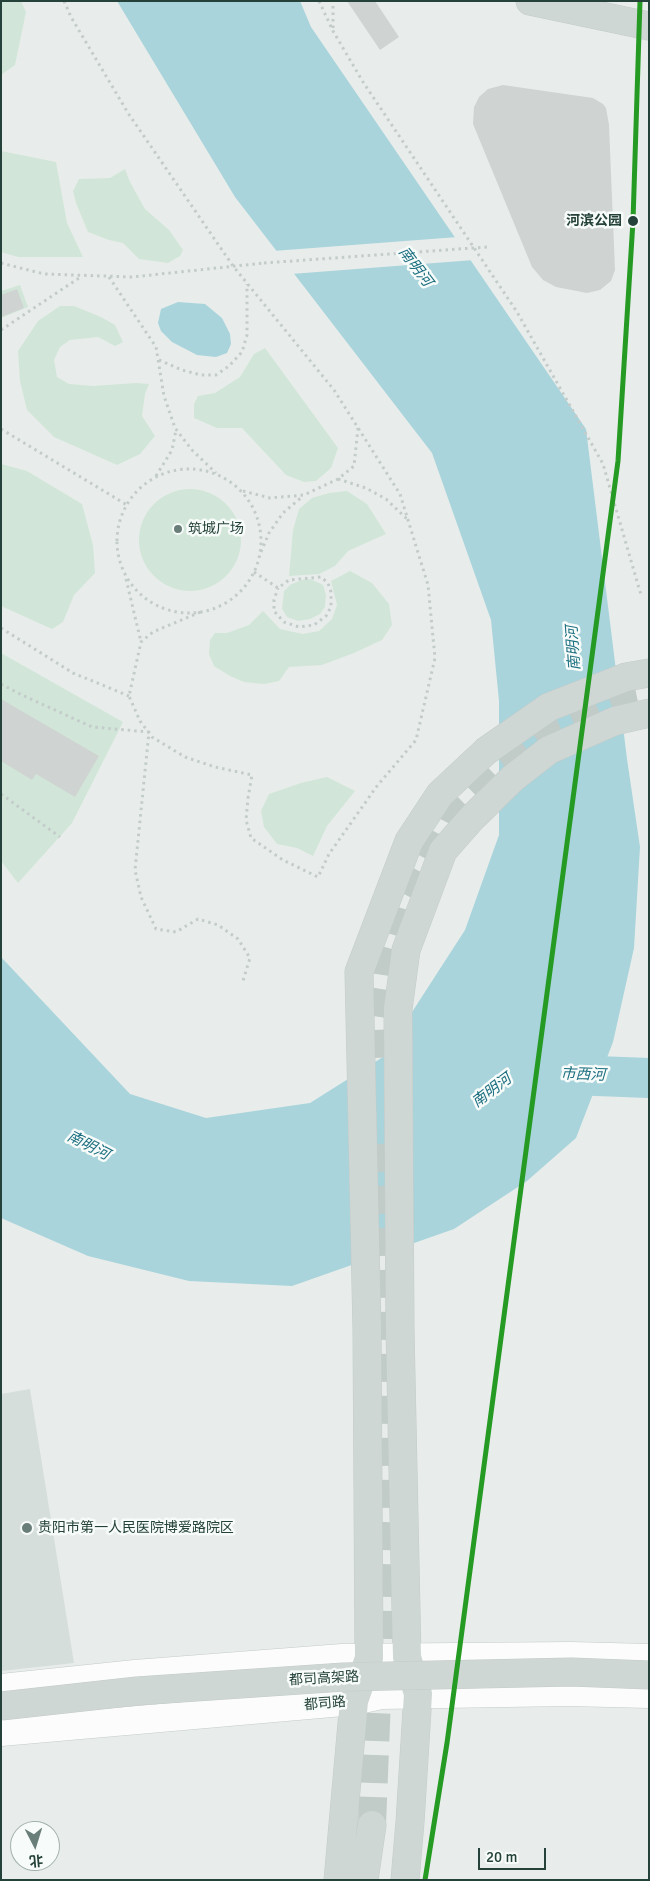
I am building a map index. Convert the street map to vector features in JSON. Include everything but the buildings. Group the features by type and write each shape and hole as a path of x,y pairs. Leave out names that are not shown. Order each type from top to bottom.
{"main road":[{"path":"530,1 649,26"},
{"path":"338,1880 354,1701 368,1658 367,1330 359,972 410,841 440,794 486,751 549,707 626,677 649,673"},
{"path":"404,1880 410,1822 418,1694 407,1657 400,1328 398,1009 406,950 442,851 472,818 513,778 549,750 615,721 649,713"},
{"path":"1,1688 135,1674 342,1658 572,1656 649,1658"},
{"name":"都司高架路","path":"1,1706 137,1692 344,1677 570,1672 649,1674"},
{"name":"都司路","path":"1,1732 354,1701 381,1695 569,1692 649,1694"},
{"path":"364,1880 380,1826 381,1880"}],"path":[{"path":"64,1 71,17 128,114 233,266 334,390 400,494 428,585 435,658 416,740 377,786 329,854 318,877 282,860 251,838 246,820 252,775 215,767 185,757 152,737 140,721 129,696 141,642 124,572"},
{"path":"319,1 333,31 363,82 517,312 603,464 641,595"},
{"path":"333,31 334,1"},
{"path":"1,264 44,274 132,277 264,263 487,247"},
{"path":"1,330 82,275"},
{"path":"109,276 156,347 164,396 176,429 192,450 218,474"},
{"path":"158,359 182,370 201,375 216,375 229,366 242,352 247,335 246,282"},
{"path":"260,554 262,535 256,511 242,491 223,476 200,469 175,470 156,477 133,494 121,514 116,536 119,560 128,581 144,598 165,609 188,613 211,610 233,599 250,581 269,533 283,513 304,495 338,479 354,466 358,428"},
{"path":"1,429 126,505"},
{"path":"156,477 172,450 176,429"},
{"path":"338,479 366,488 386,499 408,519"},
{"path":"242,491 270,498 304,495"},
{"path":"254,572 278,588"},
{"path":"321,577 328,583 331,592 331,607 326,616 314,625 299,627 284,622 274,611 274,600 278,588 290,580 321,577"},
{"path":"141,642 153,632 204,611"},
{"path":"1,628 73,673 129,696"},
{"path":"1,684 92,727 149,732"},
{"path":"149,732 135,870 140,897 156,929 176,932 198,918 218,925 238,939 250,958 242,984"},
{"path":"1,794 60,836"}],"shaded area":[{"name":"贵阳市第一人民医院博爱路院区","path":"30,1389 74,1663 1,1671 1,1394"}],"green space":[{"path":"1,1 21,1 26,12 15,65 1,75"},
{"path":"1,151 56,162 67,223 83,257 18,257 1,252"},
{"path":"125,169 145,209 169,230 183,250 180,256 168,263 139,259 123,243 88,232 73,191 79,179 110,178"},
{"path":"20,285 28,307 1,318 1,291"},
{"path":"60,306 74,306 115,325 123,342 115,346 98,337 70,340 60,347 54,360 57,377 69,384 93,386 149,384 145,394 142,416 155,436 140,454 117,465 54,437 27,410 20,381 18,351 38,321"},
{"path":"265,348 338,448 331,468 316,481 304,482 286,475 242,428 217,428 194,418 194,404 198,396 215,393 240,377 254,354"},
{"path":"1,464 27,471 82,504 93,545 95,573 74,595 63,622 52,629 1,606"},
{"path":"190,489 210,493 226,504 237,520 241,540 237,560 226,576 210,587 190,591 170,587 154,576 143,560 139,540 143,520 154,504 170,493"},
{"path":"347,491 367,504 386,534 348,551 335,566 319,574 289,576 293,530 299,509 312,498 329,493"},
{"path":"350,571 372,583 389,604 392,625 382,640 322,665 289,667 279,681 264,684 244,682 214,666 209,654 210,640 215,633 227,633 249,625 263,611 280,629 303,634 319,631 332,619 337,605 331,581"},
{"path":"310,579 323,585 326,595 325,607 320,614 310,619 298,621 287,617 282,609 284,591 290,585 301,580"},
{"path":"1,653 123,722 72,823 18,883 1,861"},
{"path":"327,777 355,791 327,826 313,856 297,848 277,844 264,827 261,811 269,794 301,783"}],"water":[{"name":"南明河","path":"117,1 300,1 311,27 586,429 627,759 640,847 634,948 613,1042 576,1138 527,1181 454,1229 292,1286 189,1281 88,1256 1,1218 1,957 130,1094 206,1118 310,1103 383,1057 465,930 499,835 499,701 491,620 432,453 235,197"},
{"path":"178,302 205,304 222,318 230,334 231,344 227,353 216,357 197,355 172,342 161,331 158,323 161,309"}],"pier":[{"path":"458,237 474,260 291,274 273,251"}],"waterway":[{"name":"市西河","path":"545,1074 649,1078"}],"tunnel":[{"path":"373,1058 372,1029 383,958 402,893 442,816 499,760 552,722 620,694 649,688"},
{"path":"376,1144 381,1296 383,1520 381,1576"},
{"path":"391,1681 393,1574"},
{"path":"372,1825 378,1674"}],"transit line":[{"path":"425,1880 447,1743 618,461 633,221 640,1"}],"place":[{"name":"河滨公园","path":"633,221"},
{"name":"筑城广场","path":"178,529"},
{"name":"贵阳市第一人民医院博爱路院区","path":"27,1528"}]}
